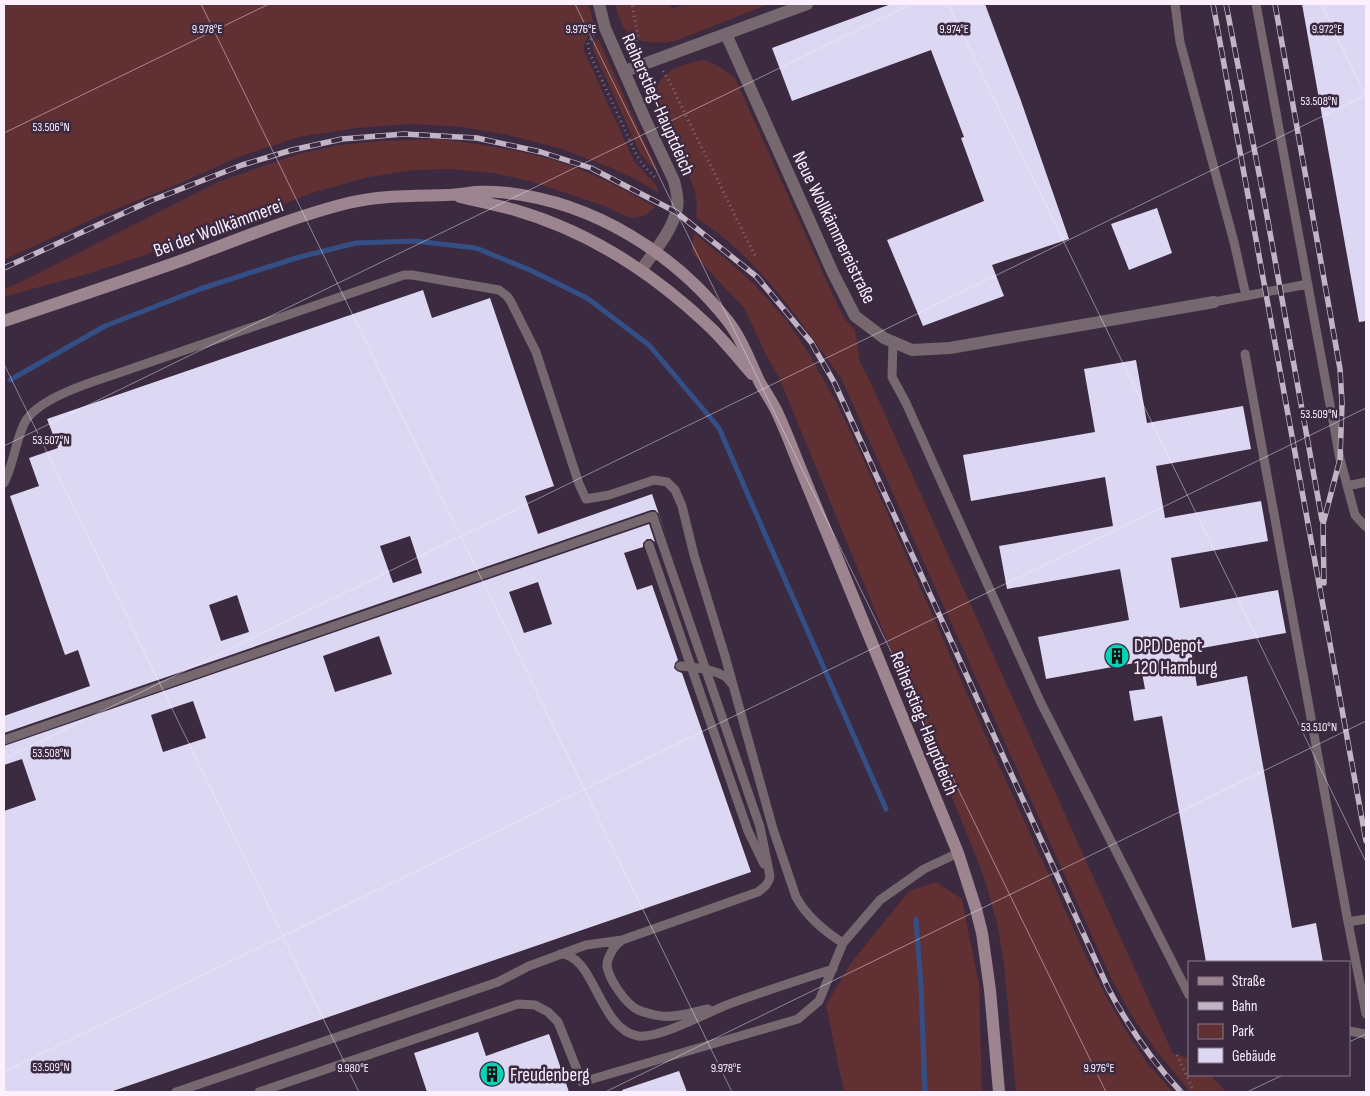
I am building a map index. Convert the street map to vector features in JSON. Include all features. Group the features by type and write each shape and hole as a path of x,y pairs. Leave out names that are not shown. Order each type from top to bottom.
{"main road":[{"name":"Bei der Wollkämmerei","path":"4,321 336,206 366,199 394,196 451,195 484,192 507,193 544,199 572,207 634,237 655,252 693,282 729,322 742,342 761,384"},
{"name":"Bei der Wollkämmerei","path":"451,195 516,210 555,224 608,249 667,289 713,330 761,384"},
{"name":"Reiherstieg-Hauptdeich","path":"761,384 788,436 958,853 982,933 990,990 999,1092"}],"street":[{"name":"Reiherstieg-Hauptdeich","path":"599,4 605,28 676,188 677,208 670,227 655,252 641,270"},
{"path":"625,72 807,4"},
{"name":"Neue Wollkämmereistraße","path":"726,34 833,273 855,316 884,338 912,350 950,348 1214,302"}],"lane":[{"path":"1175,4 1180,42 1234,242 1246,296"},
{"path":"1256,4 1340,459 1354,515 1366,528"},
{"path":"4,483 9,473 21,431 30,415 57,397 82,385 404,276 412,275 496,289 503,292 507,296 536,352 579,484 586,499 609,495 654,480 667,482 675,490 682,506 694,555 773,829 796,897 817,924 842,943"},
{"path":"1214,302 1308,284"},
{"path":"894,342 892,377 910,412 1040,701 1188,992"},
{"path":"1245,354 1366,1014"},
{"path":"1347,486 1366,482"},
{"path":"4,740 653,516 760,827 770,876 766,885 758,892 622,940 586,945 529,966 498,982 176,1092"},
{"path":"649,545 748,831 770,876"},
{"path":"680,666 718,672 729,679 733,685"},
{"path":"259,1092 518,1004 536,1005 548,1012 558,1022 582,1082 798,1019 819,1001 842,943 880,900 924,869 958,853"},
{"path":"1348,922 1366,919"},
{"path":"622,940 612,950 607,966 611,978 619,991 637,1010 662,1016 678,1015 730,1004"},
{"path":"560,954 578,961 618,1026 627,1032 639,1036 663,1032 730,1004 833,968"},
{"path":"1350,1031 1366,1034"}],"path":[{"path":"632,4 638,38"},
{"path":"605,28 590,38 588,43 589,52 637,156 658,181"},
{"path":"669,81 756,258"},
{"path":"1177,1055 1194,1092"}],"green space":[{"path":"4,4 588,4 593,28 585,43 584,51 634,161 656,185 659,193 614,169 562,149 508,135 461,127 412,124 356,128 299,137 241,156 106,213 4,260"},
{"path":"615,4 670,4 672,9 686,4 769,4 675,41 652,42 635,38 628,33 623,26"},
{"path":"597,39 659,172 640,153 593,50 593,43"},
{"path":"708,61 735,78 832,293 844,318 855,330 860,362 1173,1054 1188,1058 1188,1076 1211,1076 1226,1092 1190,1092 1154,1048 1132,1016 1111,978 841,378 770,283 737,249 696,218 695,191 659,111 657,99 657,89 660,81 673,70 692,62"},
{"path":"437,139 494,147 550,159 596,176 655,207 646,215 635,218 628,217 602,205 530,181 493,173 450,169 414,170 369,177 315,192 136,258 4,297 4,289 218,182 299,154 339,145"},
{"path":"694,233 754,284 788,322 811,357 837,404 863,458 992,750 1085,954 1126,1031 1147,1063 1173,1092 1016,1092 1004,964 997,923 976,856 778,375 766,355 745,309 694,255 692,249"},
{"path":"936,882 962,899 979,985 982,1092 844,1092 826,1005 851,963 909,891"}],"building":[{"path":"891,4 985,4 1069,239 992,265 1004,296 923,326 887,240 984,201 961,138 964,137 931,50 792,101 772,48"},
{"path":"1302,4 1366,4 1366,321 1359,322"},
{"path":"1157,208 1172,253 1129,270 1111,224"},
{"path":"423,290 432,318 490,298 554,486 525,496 538,534 652,494 659,514 655,510 651,510 4,733 4,716 90,686 78,650 65,655 10,496 39,486 29,458 58,448 47,419","holes":["410,536 422,573 393,583 380,546","237,595 249,632 221,641 209,605"]},
{"name":"DPD Depot 120 Hamburg","path":"1136,360 1147,423 1243,406 1251,449 1156,466 1165,518 1261,501 1268,541 1171,558 1180,608 1278,590 1286,633 1191,650 1197,686 1247,676 1292,928 1316,923 1323,961 1206,961 1162,716 1134,721 1129,691 1145,689 1140,662 1046,679 1038,637 1129,620 1120,569 1007,589 999,546 1113,526 1105,477 971,501 963,455 1095,432 1084,369"},
{"path":"649,524 655,542 647,539 643,543 643,547 624,553 637,590 652,585 678,660 674,668 682,673 751,872 110,1092 4,1092 4,811 36,800 22,759 4,765 4,746","holes":["538,582 552,624 524,633 509,592","379,636 392,674 335,692 323,656","193,701 206,738 163,752 151,715"]},
{"name":"Freudenberg","path":"478,1032 486,1056 549,1034 569,1092 427,1092 414,1053"},
{"path":"679,1071 687,1092 623,1092 622,1090"}],"waterway":[{"path":"10,380 105,326 200,289 296,258 356,243 415,241 476,248 530,270 587,298 649,345 719,428 886,809"},
{"path":"916,919 921,986 925,1092"}],"railway":[{"path":"1213,4 1366,841"},
{"path":"1226,4 1263,194 1322,520"},
{"path":"1275,4 1340,369 1342,403 1340,459 1323,524 1324,583"},
{"path":"4,268 150,201 242,165 292,150 342,139 404,134 477,138 541,152 591,168 676,212 757,277 811,342 834,382 1108,988 1141,1043 1181,1092"}],"place":[{"name":"DPD Depot 120 Hamburg","path":"1117,656"},
{"name":"Freudenberg","path":"492,1074"}]}
